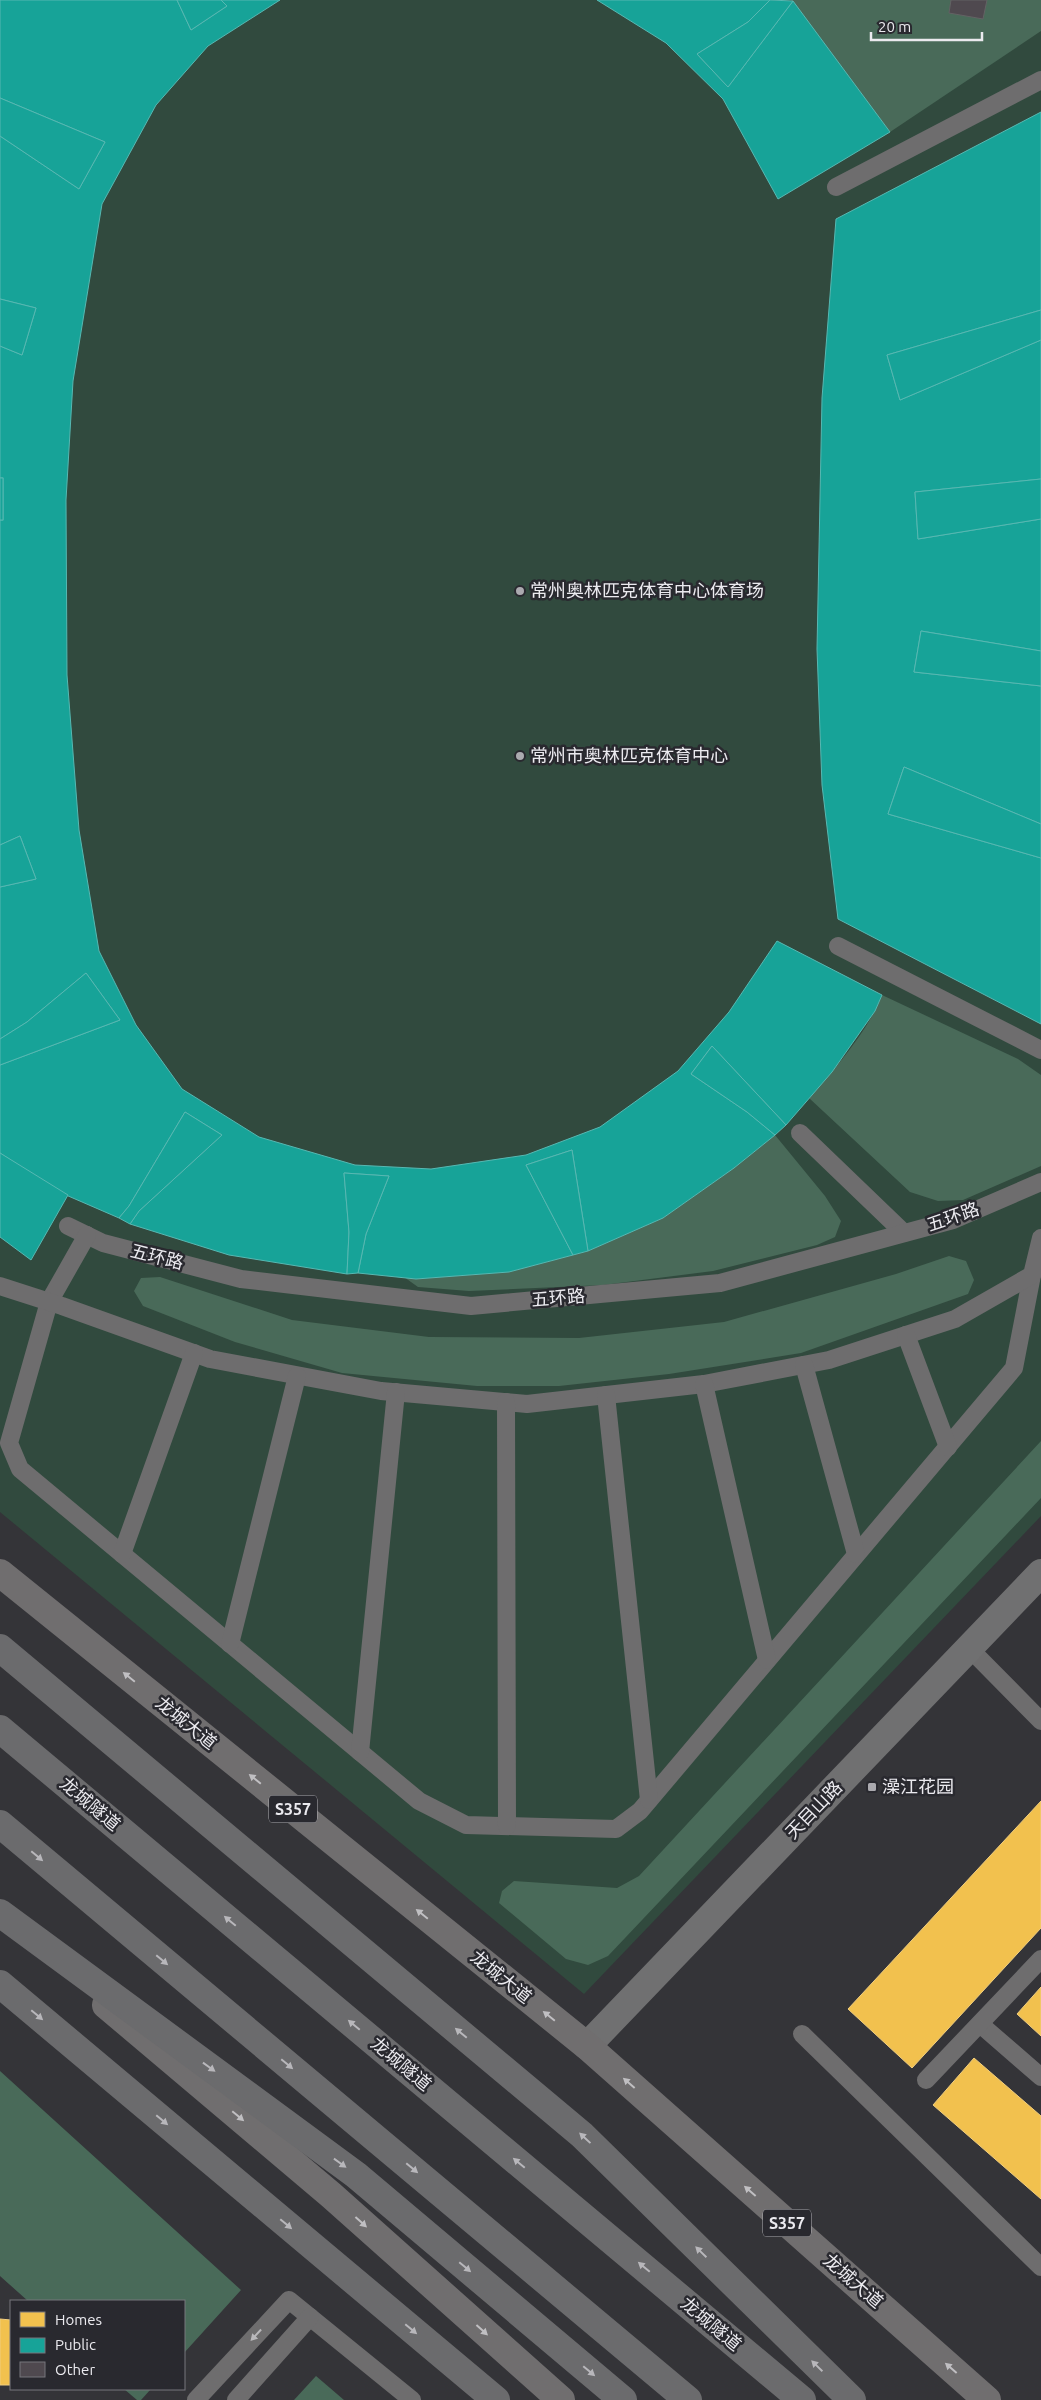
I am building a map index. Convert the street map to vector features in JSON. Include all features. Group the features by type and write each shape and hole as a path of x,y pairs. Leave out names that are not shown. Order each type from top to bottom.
{"highway":[{"path":"0,1648 582,2135 852,2400"},
{"name":"龙城隧道","path":"0,1729 802,2400"},
{"path":"0,1824 688,2400"},
{"path":"0,1914 356,2175 623,2400"},
{"path":"0,1984 496,2400"}],"main road":[{"name":"龙城大道","path":"0,1573 587,2046 988,2400"},
{"path":"0,1914 331,2195 561,2400"}],"street":[{"name":"天目山路","path":"587,2046 1041,1573"}],"lane":[{"path":"836,187 1041,80"},
{"path":"838,946 1041,1050"},
{"path":"800,1133 904,1233"},
{"name":"五环路","path":"68,1226 103,1244 241,1279 471,1306 720,1283 953,1220 1041,1182"},
{"path":"87,1235 49,1302 9,1443 20,1469 419,1801 466,1825 616,1829 640,1811 1014,1368 1041,1238"},
{"path":"0,1286 210,1359 297,1376 396,1392 527,1404 704,1384 829,1360 956,1319 1032,1275"},
{"path":"906,1335 948,1447"},
{"path":"122,1554 194,1353"},
{"path":"804,1365 856,1554"},
{"path":"230,1644 297,1376"},
{"path":"704,1384 767,1660"},
{"path":"360,1752 396,1392"},
{"path":"606,1395 648,1800"},
{"path":"506,1402 507,1826"},
{"path":"969,1648 1041,1721"},
{"path":"926,2080 1041,1959"},
{"path":"980,2024 1041,2077"},
{"path":"802,2034 1041,2267"},
{"path":"196,2400 289,2300 412,2400"},
{"path":"236,2400 310,2318"}],"green space":[{"name":"常州市奥林匹克体育中心","path":"0,0 1041,0 1041,1516 584,1994 0,1512"},
{"path":"791,0 1041,0 1041,31 890,132"},
{"path":"882,995 1018,1059 1041,1075 1041,1166 963,1200 938,1201 910,1192 809,1098 840,1062 859,1036 876,1009"},
{"path":"775,1135 825,1196 841,1221 835,1237 817,1245 713,1271 603,1285 469,1291 418,1287 404,1277 416,1279 509,1272 588,1251 663,1218 734,1168"},
{"path":"949,1256 966,1261 974,1280 968,1294 801,1353 669,1374 559,1386 477,1386 342,1373 235,1342 143,1306 134,1291 141,1278 160,1277 292,1320 429,1337 579,1338 724,1322 896,1274"},
{"path":"1041,1441 1041,1498 608,1956 588,1965 566,1959 499,1903 502,1891 514,1881 617,1888 639,1876"},
{"path":"0,2071 241,2290 185,2352 185,2300 27,2300 0,2276"},
{"path":"316,2376 344,2400 294,2400"},
{"path":"125,2390 150,2390 141,2400 137,2400"}],"building: Homes":[{"path":"1041,1801 1041,1928 912,2068 848,2009"},
{"path":"1041,1987 1041,2036 1017,2014"},
{"path":"974,2058 1041,2116 1041,2199 933,2105"},
{"path":"0,2319 10,2320 10,2385 0,2385"}],"building: Public":[{"path":"0,0 177,0 191,30 227,6 221,0 280,0 208,46 156,105 102,204 73,381 66,500 67,675 79,830 99,951 136,1025 182,1089 259,1137 355,1165 431,1169 526,1155 600,1127 678,1071 729,1012 777,941 882,995 875,1011 832,1072 786,1125 712,1046 691,1074 747,1112 775,1135 734,1168 663,1218 588,1251 572,1150 526,1165 573,1255 509,1272 416,1279 358,1273 366,1234 389,1176 344,1173 349,1232 347,1274 229,1255 130,1224 139,1211 222,1135 185,1112 129,1206 119,1218 59,1192 0,1153 0,1065 120,1020 86,973 27,1022 0,1039 0,887 36,879 20,836 0,845 0,520 3,520 3,478 0,478 0,346 22,355 36,308 0,299 0,136 79,189 105,142 0,98"},
{"path":"177,0 221,0 227,6 191,30"},
{"path":"597,0 770,0 748,22 697,54 728,87 793,1 890,132 778,199 723,99 666,43"},
{"path":"770,0 793,1 728,87 697,54 748,22"},
{"path":"0,98 105,142 79,189 0,136"},
{"path":"1041,112 1041,310 887,355 900,400 1041,340 1041,479 915,492 918,539 1041,519 1041,651 921,631 914,672 1041,686 1041,824 904,767 888,814 1041,858 1041,1024 838,919 822,785 817,649 822,398 836,219"},
{"path":"0,299 36,308 22,355 0,346"},
{"path":"1041,310 1041,340 900,400 887,355"},
{"path":"0,478 3,478 3,520 0,520"},
{"path":"1041,479 1041,519 918,539 915,492"},
{"path":"921,631 1041,651 1041,686 914,672"},
{"path":"904,767 1041,824 1041,858 888,814"},
{"path":"20,836 36,879 0,887 0,845"},
{"path":"86,973 120,1020 0,1065 0,1039 27,1022"},
{"path":"712,1046 786,1125 775,1135 747,1112 691,1074"},
{"path":"185,1112 222,1135 139,1211 130,1224 119,1218 129,1206"},
{"path":"572,1150 588,1251 573,1255 526,1165"},
{"path":"0,1153 68,1195 31,1260 0,1237"},
{"path":"344,1173 389,1176 366,1234 358,1273 347,1274 349,1232"}],"building: Other":[{"path":"951,0 987,0 983,19 949,13"}],"place":[{"name":"常州奥林匹克体育中心体育场","path":"520,591"},
{"name":"常州市奥林匹克体育中心","path":"520,756"},
{"name":"澡江花园","path":"872,1787"}]}
